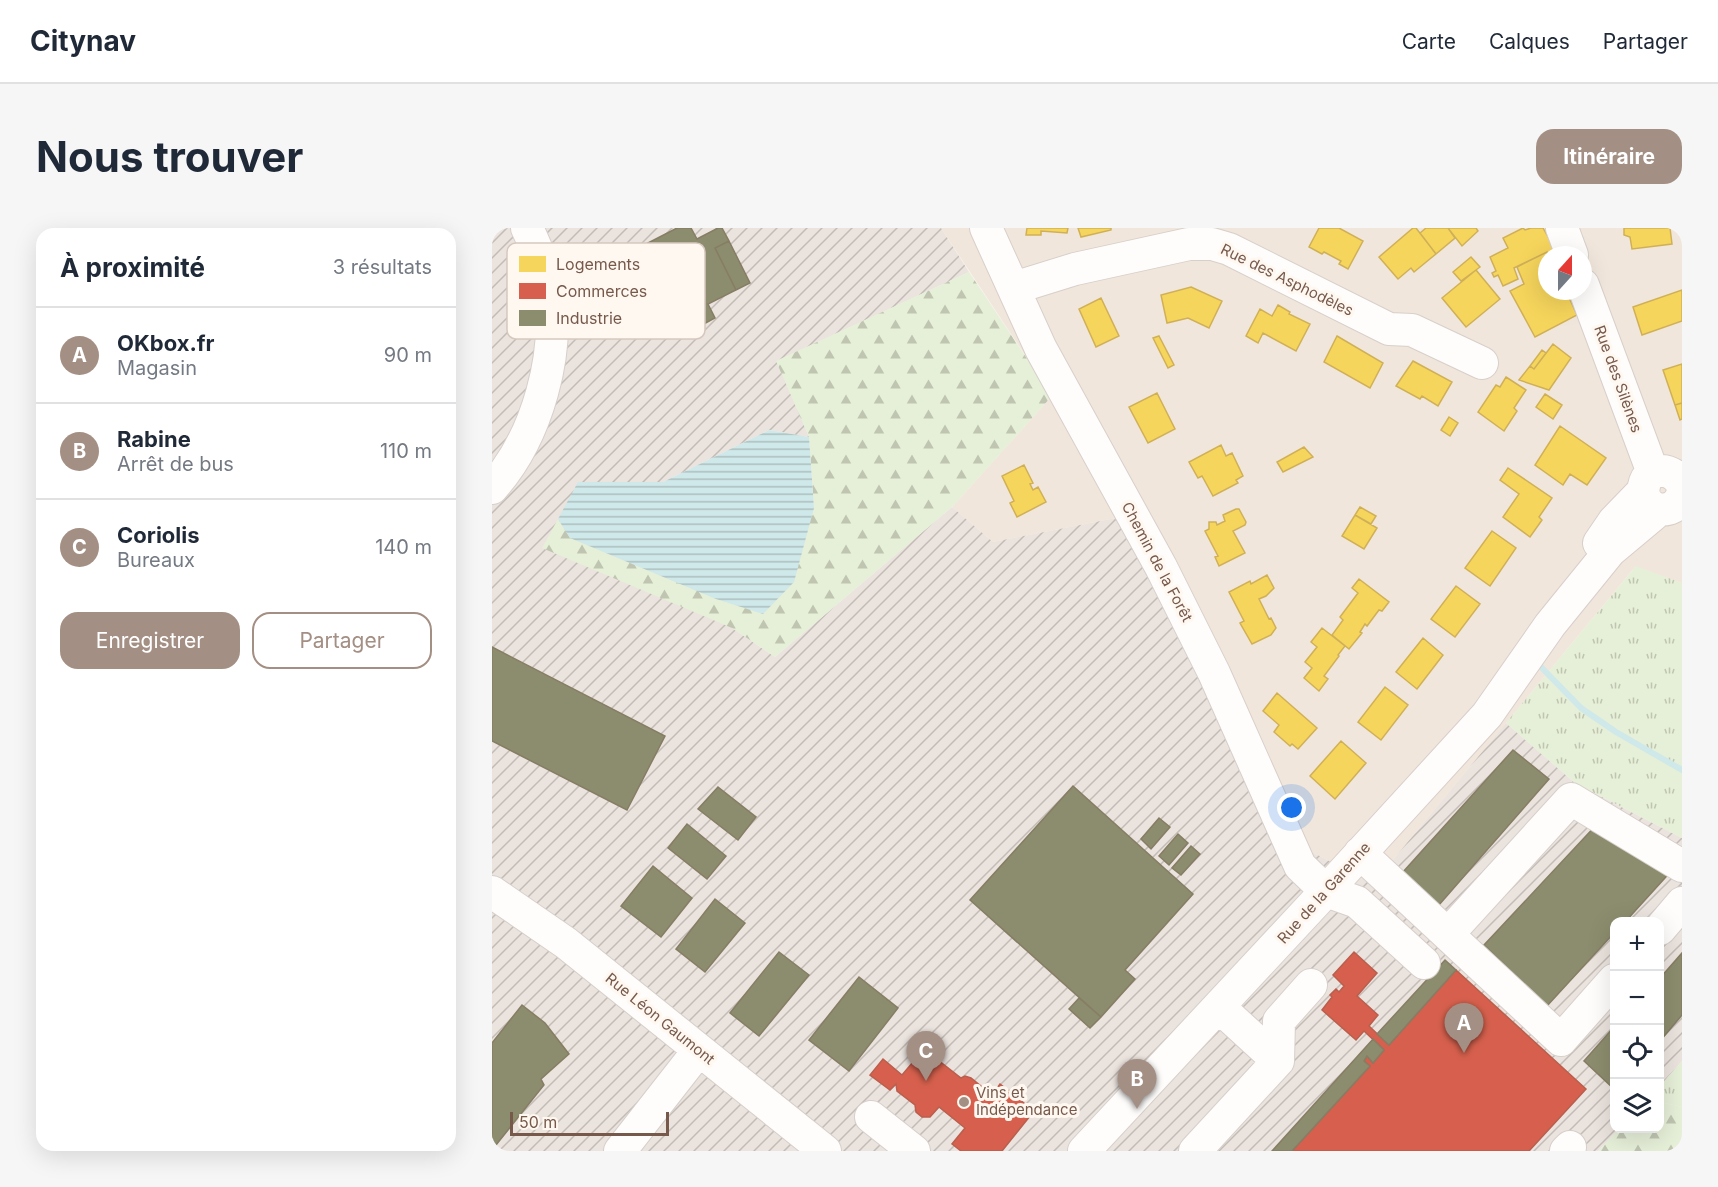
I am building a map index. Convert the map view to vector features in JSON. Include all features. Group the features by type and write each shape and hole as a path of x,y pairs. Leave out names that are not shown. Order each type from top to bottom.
{"street":[{"path":"527,228 534,243"},
{"path":"1562,228 1569,246"},
{"name":"Chemin de la Forêt","path":"987,229 1041,349 1161,567 1208,662 1300,866 1326,891"},
{"name":"Rue des Asphodèles","path":"1014,288 1075,269 1189,244 1212,244 1229,249 1389,329 1412,330 1482,363"},
{"name":"Rue des Silènes","path":"1589,300 1671,489"},
{"path":"492,488 517,453 531,427 545,387 549,339"},
{"name":"Rue de la Garenne","path":"1084,1151 1487,715 1550,625 1587,559 1614,521 1671,489"},
{"path":"1448,934 1571,799 1682,866"},
{"path":"1360,853 1562,1040 1610,985"},
{"path":"1326,891 1357,902 1424,963"},
{"name":"Rue Léon Gaumont","path":"492,892 566,943 825,1151"},
{"path":"1664,923 1682,903"},
{"path":"1195,1151 1278,1061 1280,1021 1311,985"},
{"path":"1219,1007 1278,1061"},
{"path":"620,1151 699,1050"},
{"path":"872,1117 904,1148"}],"shaded area":[{"path":"492,228 941,228 969,272 777,361 809,437 769,430 663,482 578,482 732,628 775,657 952,507 993,542 1121,517 1310,851 1373,884 1506,723 1575,783 1682,838 1682,1061 1664,1081 1664,917 1610,917 1610,1133 1615,1133 1598,1151 492,1151"},
{"path":"941,228 1682,228 1682,583 1635,567 1373,884 1310,851 1121,517 993,542 952,507 1052,396"}],"green space":[{"path":"969,272 1052,396 952,507 775,657 732,628 542,548 558,519 570,538 814,508 809,437 776,361"},
{"path":"1636,566 1682,583 1682,838 1575,783 1506,723"},
{"path":"1682,1061 1682,1107 1664,1103 1664,1081"},
{"path":"1664,1103 1682,1107 1682,1151 1598,1151 1615,1133 1664,1133"}],"water":[{"path":"769,430 809,437 814,508 794,582 763,614 716,599 570,538 558,519 578,482 663,482"}],"building: Logements":[{"path":"1027,228 1068,228 1067,233 1041,231 1041,235 1026,235"},
{"path":"1078,228 1111,228 1111,230 1081,237"},
{"path":"1319,228 1339,228 1363,241 1348,269 1339,264 1341,261 1309,247"},
{"path":"1413,228 1416,228 1436,254 1414,272 1411,268 1398,279 1379,257"},
{"path":"1426,228 1448,228 1455,238 1436,254 1420,233"},
{"path":"1448,228 1476,228 1478,231 1462,246"},
{"path":"1523,228 1525,230 1543,228 1553,246 1538,246 1538,256 1514,268 1518,279 1503,286 1498,275 1494,277 1492,273 1496,271 1490,257 1508,248 1503,238"},
{"path":"1624,228 1670,228 1672,244 1632,249 1630,237 1624,235"},
{"path":"1538,256 1538,300 1570,300 1577,315 1535,337 1510,291 1524,284 1517,267"},
{"path":"1471,257 1480,267 1461,281 1453,272"},
{"path":"1476,270 1500,299 1466,327 1442,298"},
{"path":"1191,287 1222,301 1209,328 1188,318 1167,323 1161,295"},
{"path":"1682,290 1682,321 1642,335 1633,307"},
{"path":"1101,298 1119,336 1096,347 1079,309"},
{"path":"1278,305 1290,312 1289,314 1310,324 1296,351 1263,333 1258,343 1246,336 1260,309 1272,316"},
{"path":"1159,336 1174,365 1168,368 1153,338"},
{"path":"1337,336 1383,363 1370,388 1324,362"},
{"path":"1553,344 1571,358 1549,390 1519,380 1530,366 1534,369"},
{"path":"1542,350 1546,353 1534,369 1530,366"},
{"path":"1413,361 1452,382 1438,406 1422,396 1420,399 1396,386"},
{"path":"1682,364 1682,403 1675,405 1663,370"},
{"path":"1506,377 1526,390 1514,408 1517,411 1504,431 1478,412 1496,385 1500,387"},
{"path":"1157,393 1175,429 1148,443 1129,407"},
{"path":"1545,394 1562,405 1553,419 1536,407"},
{"path":"1682,403 1682,419 1680,420 1675,405"},
{"path":"1449,417 1458,423 1450,436 1441,430"},
{"path":"1560,426 1606,458 1587,485 1570,474 1563,485 1535,465"},
{"path":"1221,445 1226,456 1232,453 1243,476 1236,480 1238,483 1213,496 1202,476 1198,478 1189,462"},
{"path":"1304,447 1313,457 1283,472 1277,462"},
{"path":"1024,465 1033,483 1030,484 1033,490 1038,487 1046,502 1017,517 1010,503 1014,501 1002,476"},
{"path":"1508,468 1552,498 1539,517 1542,520 1530,537 1503,517 1519,494 1500,480"},
{"path":"1360,507 1376,516 1371,524 1355,515"},
{"path":"1239,509 1246,522 1245,525 1233,531 1245,553 1219,566 1215,557 1218,556 1205,531 1209,529 1209,522 1216,522 1217,525 1225,521 1223,515"},
{"path":"1355,515 1377,528 1364,549 1342,536"},
{"path":"1492,531 1516,548 1490,586 1465,568"},
{"path":"1267,575 1274,588 1259,599 1276,628 1271,635 1252,644 1240,623 1244,621 1229,592"},
{"path":"1359,579 1389,602 1382,611 1379,610 1367,626 1365,624 1360,632 1362,633 1349,649 1332,635 1343,620 1340,617 1358,593 1352,588"},
{"path":"1456,586 1480,604 1455,637 1431,619"},
{"path":"1322,628 1345,646 1324,676 1328,679 1319,691 1304,678 1312,668 1305,662 1317,647 1311,642"},
{"path":"1423,638 1443,655 1417,689 1396,672"},
{"path":"1385,687 1408,705 1381,740 1358,722"},
{"path":"1277,693 1317,728 1298,749 1292,744 1290,746 1274,732 1279,725 1263,711"},
{"path":"1341,741 1366,763 1335,799 1310,776"}],"building: Commerces":[{"path":"1354,952 1377,973 1357,996 1378,1015 1369,1026 1389,1045 1456,970 1586,1089 1529,1151 1292,1151 1370,1066 1364,1061 1367,1056 1373,1063 1384,1050 1364,1031 1356,1040 1322,1010 1332,997 1330,995 1336,989 1339,992 1344,986 1333,975"},
{"path":"924,1049 961,1078 965,1076 971,1078 992,1095 1000,1084 1034,1111 1002,1151 961,1151 952,1144 965,1128 939,1107 930,1117 922,1117 916,1112 915,1105 897,1091 896,1084 890,1090 870,1075 883,1059 902,1075"}],"building: Industrie":[{"path":"677,228 691,228 697,239 722,228 729,241 715,248 736,290 708,304 715,318 705,323 705,243 648,243"},
{"path":"729,241 750,283 736,290 715,248"},
{"path":"492,647 665,736 627,810 492,741"},
{"path":"1513,750 1549,779 1439,905 1403,872"},
{"path":"1073,786 1193,894 1125,970 1135,979 1101,1017 970,900"},
{"path":"718,787 756,817 738,840 698,809"},
{"path":"1159,818 1170,827 1151,849 1141,839"},
{"path":"1600,821 1675,867 1630,917 1610,917 1610,937 1547,1006 1484,945"},
{"path":"687,824 726,856 707,879 668,848"},
{"path":"1178,834 1188,843 1169,865 1159,856"},
{"path":"1191,846 1200,854 1181,875 1172,868"},
{"path":"653,866 692,898 661,937 621,906"},
{"path":"715,899 745,923 705,972 676,949"},
{"path":"779,952 809,975 759,1036 730,1013"},
{"path":"1682,953 1682,1015 1664,1036 1664,1025 1664,973"},
{"path":"1445,960 1456,970 1389,1045 1377,1034"},
{"path":"859,977 898,1008 849,1071 809,1040"},
{"path":"1079,998 1101,1017 1090,1028 1069,1009"},
{"path":"522,1005 545,1023 569,1054 541,1079 544,1085 492,1150 492,1043"},
{"path":"1610,1032 1610,1085 1584,1061"},
{"path":"1373,1039 1384,1050 1373,1063 1367,1056 1364,1061 1370,1066 1292,1151 1272,1151"}],"waterway":[{"path":"1542,668 1581,708 1616,732 1682,770"}],"place":[{"name":"OKbox.fr","path":"1464,1053"},
{"name":"Coriolis","path":"926,1081"},
{"name":"Vins et Indépendance","path":"964,1102"},
{"name":"Rabine","path":"1137,1109"}]}
